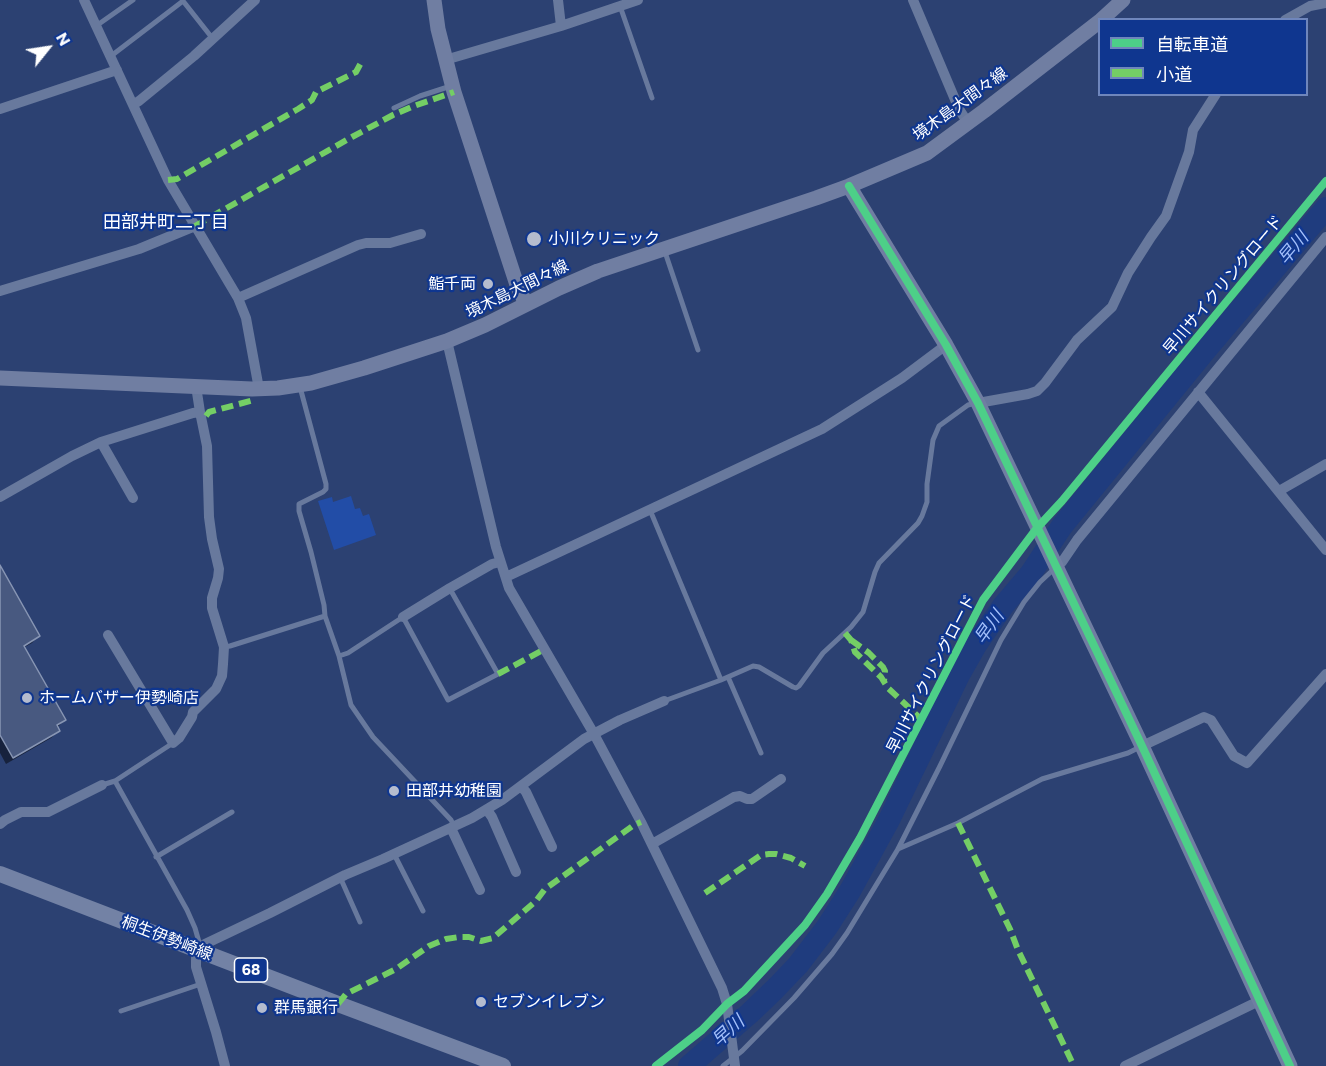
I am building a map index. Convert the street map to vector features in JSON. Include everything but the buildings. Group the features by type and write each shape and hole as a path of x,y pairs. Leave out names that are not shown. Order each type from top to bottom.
{"main road":[{"name":"桐生伊勢崎線","path":"0,874 503,1066"}],"street":[{"path":"84,0 168,180 238,298 246,318 259,389"},
{"path":"134,104 167,79 255,0"},
{"path":"434,0 452,86 517,285 526,304"},
{"path":"558,0 561,26"},
{"path":"446,60 561,26 638,0"},
{"path":"913,0 959,109 968,123"},
{"name":"境木島大間々線","path":"1102,18 1123,0"},
{"path":"1289,18 1310,6 1326,3"},
{"name":"境木島大間々線","path":"0,378 259,389 299,386 364,368 447,341 598,271 849,186 927,153 1098,22"},
{"path":"0,109 117,70"},
{"path":"978,403 1037,391 1077,340 1112,307 1128,273 1166,216 1189,152 1193,130 1215,96"},
{"path":"849,186 946,345 978,403 1142,746 1290,1066"},
{"path":"0,291 139,249 195,226"},
{"path":"238,298 358,245 390,243 421,234"},
{"path":"1055,565 1062,562 1077,540 1326,237"},
{"path":"447,341 500,562 509,588 594,734 652,844 722,988 734,1059"},
{"path":"506,577 822,429 903,378 946,345"},
{"path":"108,635 172,743 179,738 193,712 216,688 223,671 224,647 212,608 219,569 209,517 207,446 196,386"},
{"path":"1198,392 1326,550"},
{"path":"0,497 101,442 200,412"},
{"path":"101,442 133,498"},
{"path":"1279,491 1326,464"},
{"path":"403,617 492,564 500,562"},
{"path":"1142,746 1204,717 1211,720 1234,756 1247,763 1326,674"},
{"path":"225,1066 195,962 199,950 209,942 340,878 487,810 584,740 620,720 664,701"},
{"path":"652,844 734,797 752,799 781,779"},
{"path":"0,824 21,812 48,812 102,785"},
{"path":"521,786 552,847"},
{"path":"487,810 516,872"},
{"path":"453,827 480,890"},
{"path":"1125,1066 1259,1001"}],"lane":[{"path":"96,26 133,0"},
{"path":"111,56 183,1 213,39"},
{"path":"620,6 652,98"},
{"path":"394,108 420,96 452,86"},
{"path":"664,249 698,350"},
{"path":"299,386 326,489 319,495 303,501 298,507 325,616 339,656 351,705 373,737 451,820 453,827"},
{"path":"664,701 756,665 793,687 799,686 823,653 851,627 863,612 879,563 922,516 927,502 933,440 939,426 968,405 978,403"},
{"path":"650,510 721,680"},
{"path":"723,1066 734,1059 794,998 847,933 898,849 1001,640 1024,602 1055,565"},
{"path":"339,656 348,653 403,617 448,700 498,674 450,588"},
{"path":"224,647 325,616"},
{"path":"728,677 760,753"},
{"path":"102,785 115,781 172,743"},
{"path":"898,849 958,823 1042,779 1128,753 1142,746"},
{"path":"115,781 187,910 195,928 199,950"},
{"path":"156,857 232,812"},
{"path":"394,854 423,911"},
{"path":"340,878 360,922"},
{"path":"121,1011 201,984"}],"shaded area":[{"path":"351,496 355,509 360,508 363,516 369,514 376,535 334,550 318,501 332,497 333,502"}],"waterway":[{"name":"早川","path":"689,1066 775,989 798,965 827,927 850,891 889,820 959,675 1003,606 1031,573 1062,526 1204,352 1326,208"}],"marked path":[{"path":"168,180 177,179 298,109 312,100 316,92 356,72 363,59"},
{"path":"195,226 393,115 454,92"},
{"path":"206,416 209,412 254,400"},
{"path":"845,633 851,640 855,652 922,720"},
{"path":"851,640 883,667 884,681"},
{"path":"498,674 545,649"},
{"path":"338,1004 346,994 396,969 429,946 446,939 459,937 481,941 493,938 536,901 545,889 641,822"},
{"path":"958,823 1074,1066"},
{"path":"705,893 761,855 776,854 791,858 805,866"}],"cycle path":[{"name":"早川サイクリングロード","path":"656,1066 702,1030 727,1004 744,991 805,925 827,894 860,838 983,600 1037,528 1062,501 1326,181"},
{"path":"849,186 946,345 978,403 1142,746 1290,1066"}],"place":[{"name":"小川クリニック","path":"534,239"},
{"name":"鮨千両","path":"488,284"},
{"name":"ホームバザー伊勢崎店","path":"27,698"},
{"name":"田部井幼稚園","path":"394,791"},
{"name":"セブンイレブン","path":"481,1002"},
{"name":"群馬銀行","path":"262,1008"}],"district":[{"name":"田部井町二丁目","path":"166,222"}]}
